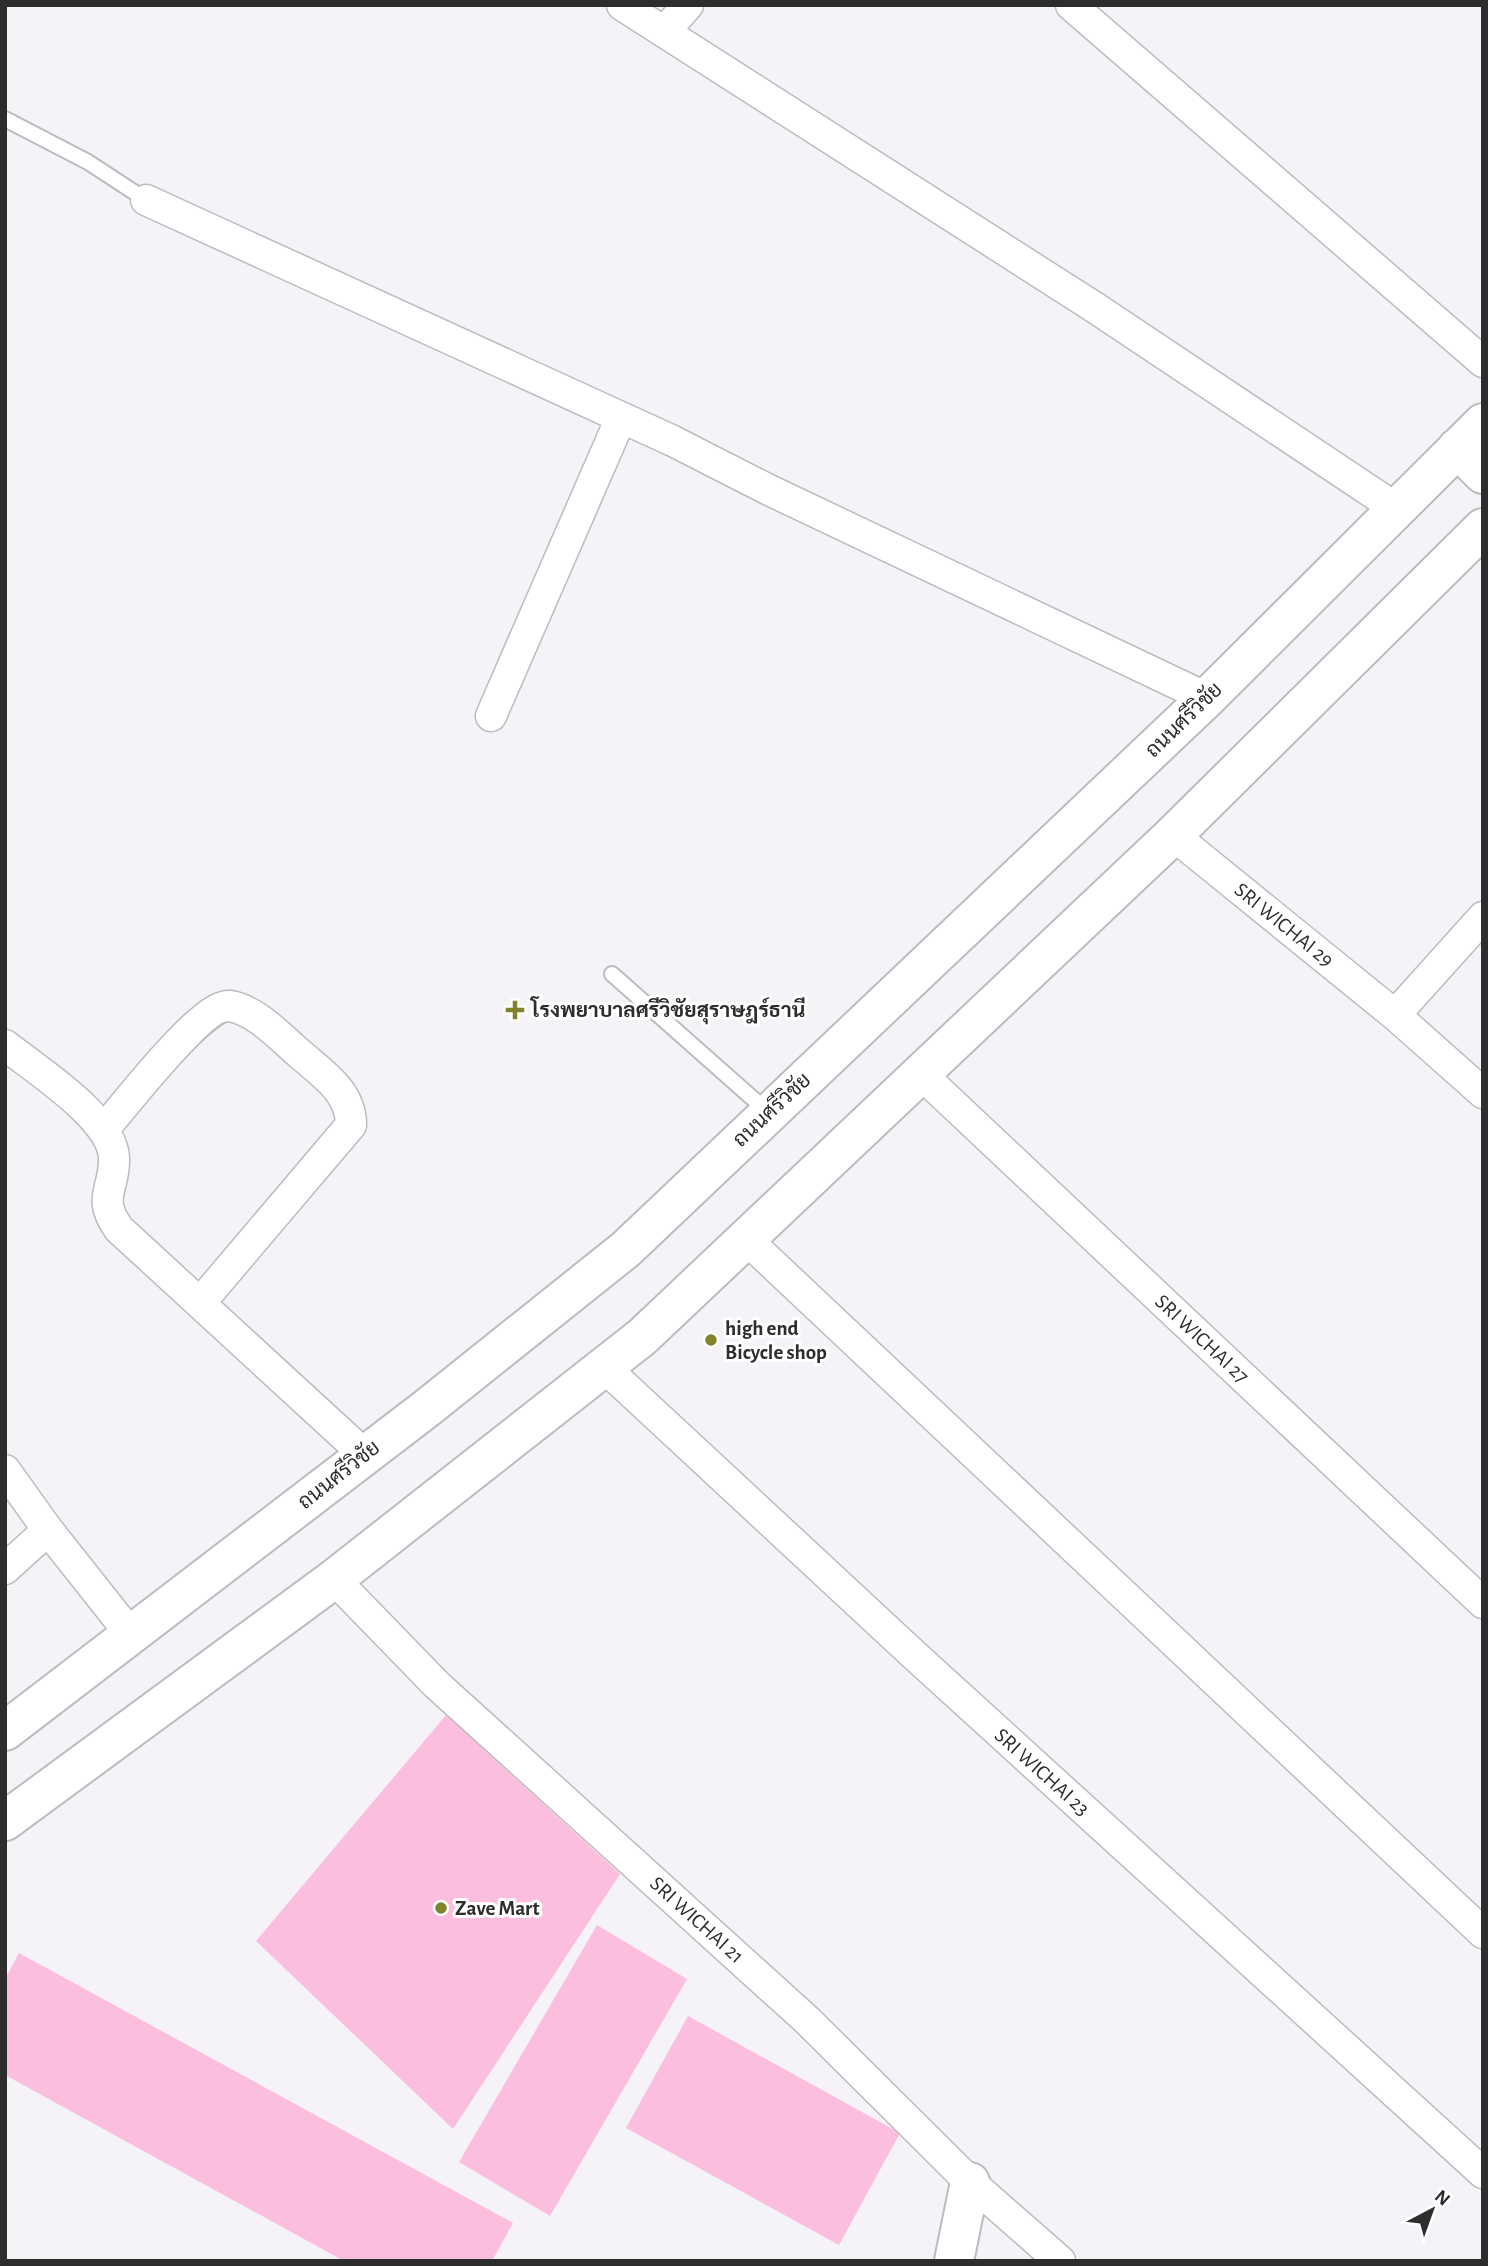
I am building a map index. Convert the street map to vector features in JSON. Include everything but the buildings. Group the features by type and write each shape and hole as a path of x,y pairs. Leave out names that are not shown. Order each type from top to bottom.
{"main road":[{"name":"ถนนศรีวิชัย","path":"5,1731 132,1636 626,1249 1207,698 1397,509 1474,449"},
{"path":"5,1821 334,1579 642,1337 1173,835 1483,528"},
{"path":"954,2261 970,2182"}],"street":[{"path":"622,5 1071,293 1397,509"},
{"path":"664,32 688,5"},
{"path":"1071,5 1483,362"},
{"path":"146,200 673,441 767,489 1207,698"},
{"path":"491,716 620,419"},
{"name":"SRI WICHAI 29","path":"1173,835 1395,1015 1483,1093"},
{"path":"1395,1015 1483,917"},
{"path":"104,1129 194,1026 216,1008 229,1006 263,1023 341,1090 351,1110 351,1125 200,1303"},
{"path":"5,1045 104,1129 114,1159 106,1195 108,1214 119,1229 365,1455"},
{"name":"SRI WICHAI 27","path":"921,1074 1483,1603"},
{"path":"746,1239 1483,1933"},
{"name":"SRI WICHAI 23","path":"604,1367 901,1643 1483,2173"},
{"path":"5,1470 48,1531 132,1636"},
{"path":"5,1569 48,1531"},
{"name":"SRI WICHAI 21","path":"334,1579 437,1685 808,2021 970,2182 1060,2261"}],"lane":[{"path":"5,119 88,162 146,200"},
{"path":"611,974 769,1113"}],"place":[{"name":"โรงพยาบาลศรีวิชัยสุราษฎร์ธานี","path":"515,1010"},
{"name":"high end Bicycle shop","path":"711,1340"},
{"name":"Zave Mart","path":"441,1908"}]}
